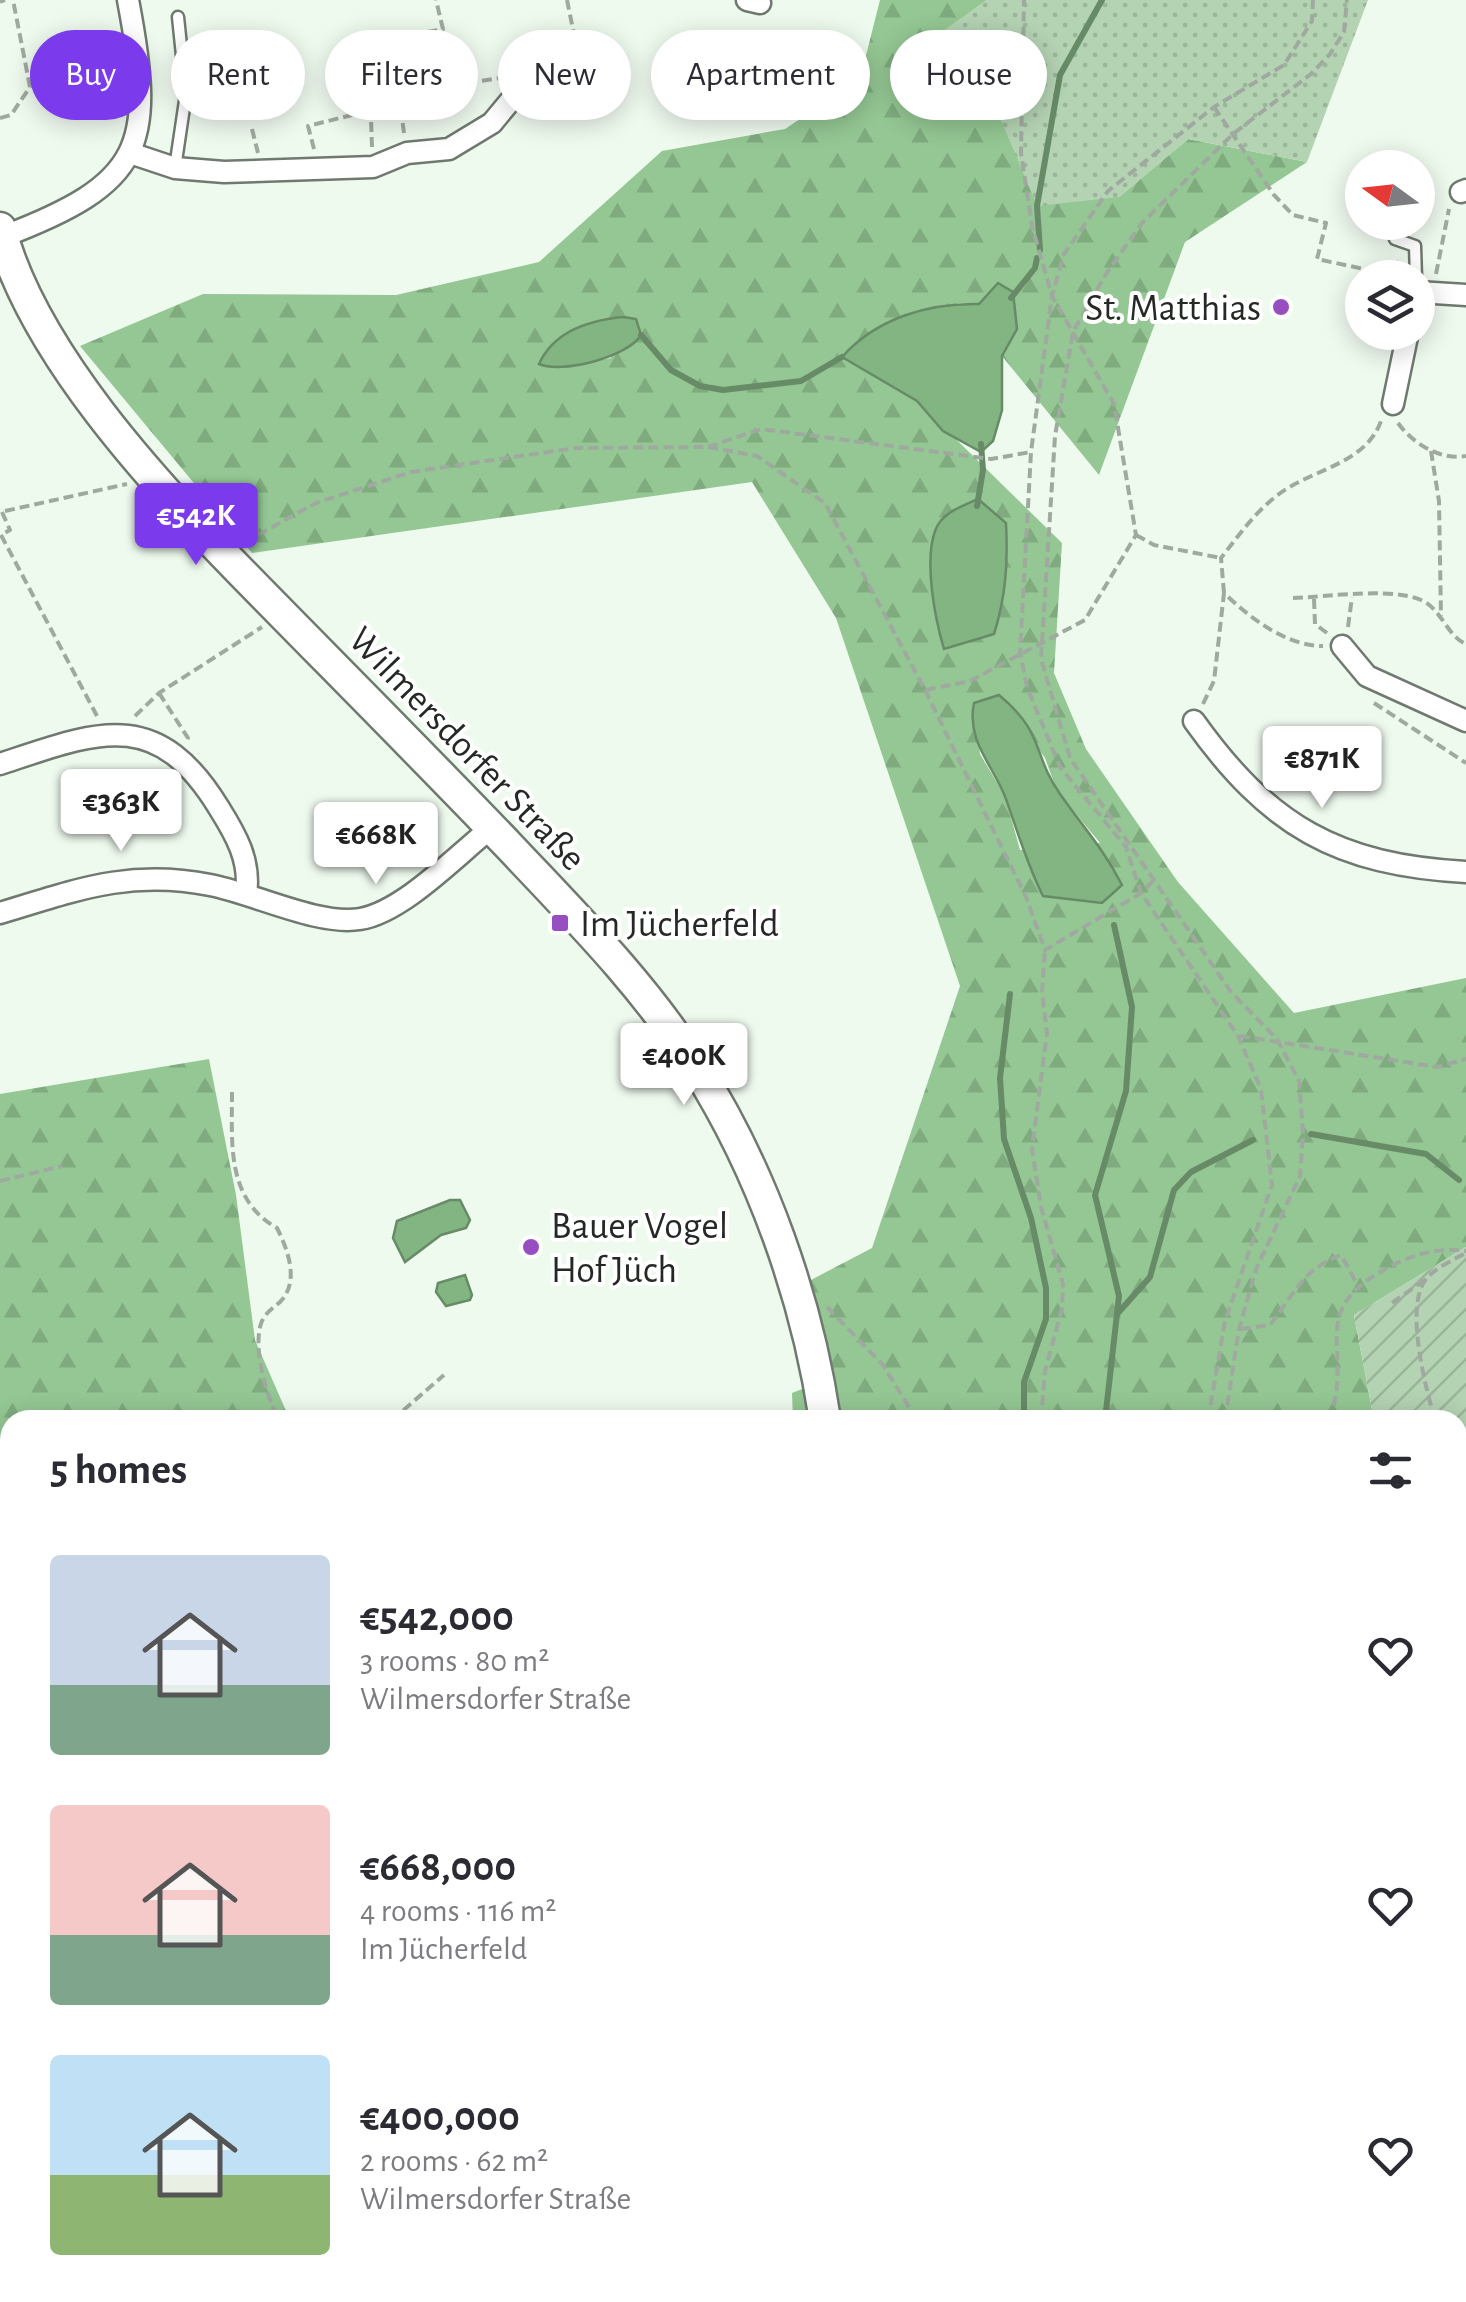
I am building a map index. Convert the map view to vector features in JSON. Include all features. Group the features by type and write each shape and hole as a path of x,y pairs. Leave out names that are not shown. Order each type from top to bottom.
{"street":[{"path":"1,233 76,208 98,192 130,153 141,108 142,80 128,0"},
{"path":"130,153 174,168 262,172 373,167 408,153 449,149 498,116"},
{"name":"Wilmersdorfer Straße","path":"1,233 56,350 153,478 634,981 696,1067 746,1160 796,1296 823,1410"},
{"path":"1435,293 1466,295"},
{"path":"1392,404 1404,350"},
{"path":"1342,646 1367,676 1466,720"},
{"path":"1194,721 1230,772 1270,808 1316,837 1350,852 1410,868 1466,872"},
{"path":"0,764 102,733 160,742 202,779 242,849 248,871 246,894"},
{"path":"0,912 120,879 176,880 358,920 393,906 491,828"}],"lane":[{"path":"174,168 186,94 178,17"},
{"path":"1398,240 1415,246 1416,260"}],"path":[{"path":"0,118 11,115 30,87 13,0"},
{"path":"436,0 442,29 437,30"},
{"path":"567,0 573,30"},
{"path":"925,690 970,682 1085,620 1136,535 1114,404 1052,296 1032,226 1021,154 1024,0"},
{"path":"1210,1410 1225,1321 1272,1186 1261,1089 1238,1036 1141,893 1126,847 1060,768 1026,687 1020,652 1031,452 1052,296 1064,254 1108,191 1214,107 1284,65 1312,21 1313,0"},
{"path":"1227,1410 1239,1329 1256,1269 1300,1176 1303,1134 1298,1082 1276,1039 1231,992 1070,758 1041,659 1054,436 1073,332 1142,223 1233,134 1330,54 1344,32 1347,0"},
{"path":"408,153 402,118 454,85 498,77"},
{"path":"1214,107 1274,196 1293,215 1326,223 1317,260 1374,271 1416,256"},
{"path":"320,168 308,126 332,120"},
{"path":"369,120 373,167"},
{"path":"1433,260 1449,201 1463,191"},
{"path":"1194,721 1214,682 1224,592 1221,558 1258,510 1282,492 1368,448 1384,410 1392,404 1407,436 1432,451 1466,456"},
{"path":"708,447 761,428 991,459 1031,452"},
{"path":"224,554 316,503 411,472 542,451 708,447 756,456 825,504 925,690 1026,897 1045,950 1042,992 1047,1033 1032,1148 1041,1207 1063,1284 1043,1410"},
{"path":"1432,451 1438,501 1441,616"},
{"path":"102,733 1,535 10,530 1,512 153,478"},
{"path":"1136,535 1154,545 1221,558"},
{"path":"1224,592 1243,612 1302,646 1342,646"},
{"path":"1293,598 1415,594 1441,616 1457,640 1466,644"},
{"path":"1348,624 1351,596"},
{"path":"1314,598 1316,624 1342,646"},
{"path":"126,734 132,719 159,693 257,632 280,611"},
{"path":"159,693 188,738 180,756"},
{"path":"1372,701 1466,764"},
{"path":"1045,950 1141,893 1155,879"},
{"path":"1238,1036 1276,1039 1437,1068 1466,1059"},
{"path":"232,1092 233,1170 260,1218 277,1228 291,1272 286,1296 265,1314 259,1329 261,1365 275,1410"},
{"path":"0,1181 62,1166"},
{"path":"1331,1410 1338,1325 1343,1303 1357,1284 1422,1255 1447,1248 1466,1252"},
{"path":"1392,1303 1466,1252"},
{"path":"1239,1329 1270,1324 1290,1292 1320,1262 1341,1255 1357,1284"},
{"path":"1426,1279 1419,1297 1420,1370 1432,1410"},
{"path":"796,1296 817,1296 883,1365 910,1410"},
{"path":"404,1410 444,1375"}],"green space":[{"path":"880,0 987,0 945,30 890,30 890,120 1001,120 1119,197 1188,139 1307,162 1185,242 1099,475 1002,356 1016,329 980,304 958,303 843,357 917,401 1062,543 1054,673 1086,749 1178,882 1294,1013 1466,978 1466,1247 1354,1315 1372,1410 793,1410 792,1393 825,1380 809,1281 872,1248 960,986 836,618 752,482 252,553 80,346 203,294 396,295 539,262 662,151 785,129 798,120 870,120 870,40","holes":["611,318 611,358 565,367 576,328","999,695 1045,758 1057,791 1100,843 1020,850 1005,796 980,754 974,703"]},
{"path":"209,1059 236,1195 255,1340 286,1410 0,1410 0,1094"}],"shaded area":[{"path":"987,0 1368,0 1307,162 1188,139 1119,197 1037,206 1001,120 1047,120 1047,30 944,30"},
{"path":"998,283 1013,292 1017,329 1002,356 1002,410 993,441 981,452 943,431 917,401 842,357 887,323 941,306 979,304"},
{"path":"636,319 641,335 623,350 578,365 539,364 563,335 598,321"},
{"path":"978,499 1006,523 1001,606 994,634 944,649 932,590 932,544 942,519"},
{"path":"999,695 1024,721 1051,780 1122,885 1102,903 1043,896 1006,799 974,730 974,703"},
{"path":"450,1200 460,1200 470,1220 466,1228 441,1235 405,1262 393,1238 397,1221"},
{"path":"1466,1247 1466,1410 1372,1410 1354,1315"},
{"path":"465,1275 470,1300 446,1306 436,1292 438,1283"}],"waterway":[{"path":"1040,250 1037,206 1060,75 1102,0"},
{"path":"1011,298 1035,268 1037,258"},
{"path":"641,335 671,370 700,386 723,390 801,381 842,357"},
{"path":"977,506 983,470 981,444"},
{"path":"1106,1410 1119,1296 1095,1195 1126,1091 1132,1007 1114,925"},
{"path":"1010,994 1000,1078 1004,1139 1031,1218 1046,1288 1046,1319 1024,1382 1024,1410"},
{"path":"1311,1134 1426,1154 1459,1180"},
{"path":"1118,1313 1150,1277 1174,1190 1191,1172 1253,1140"}],"place":[{"name":"St. Matthias","path":"1281,307"},
{"name":"Im Jücherfeld","path":"560,923"},
{"name":"Bauer Vogel Hof Jüch","path":"531,1247"}]}
